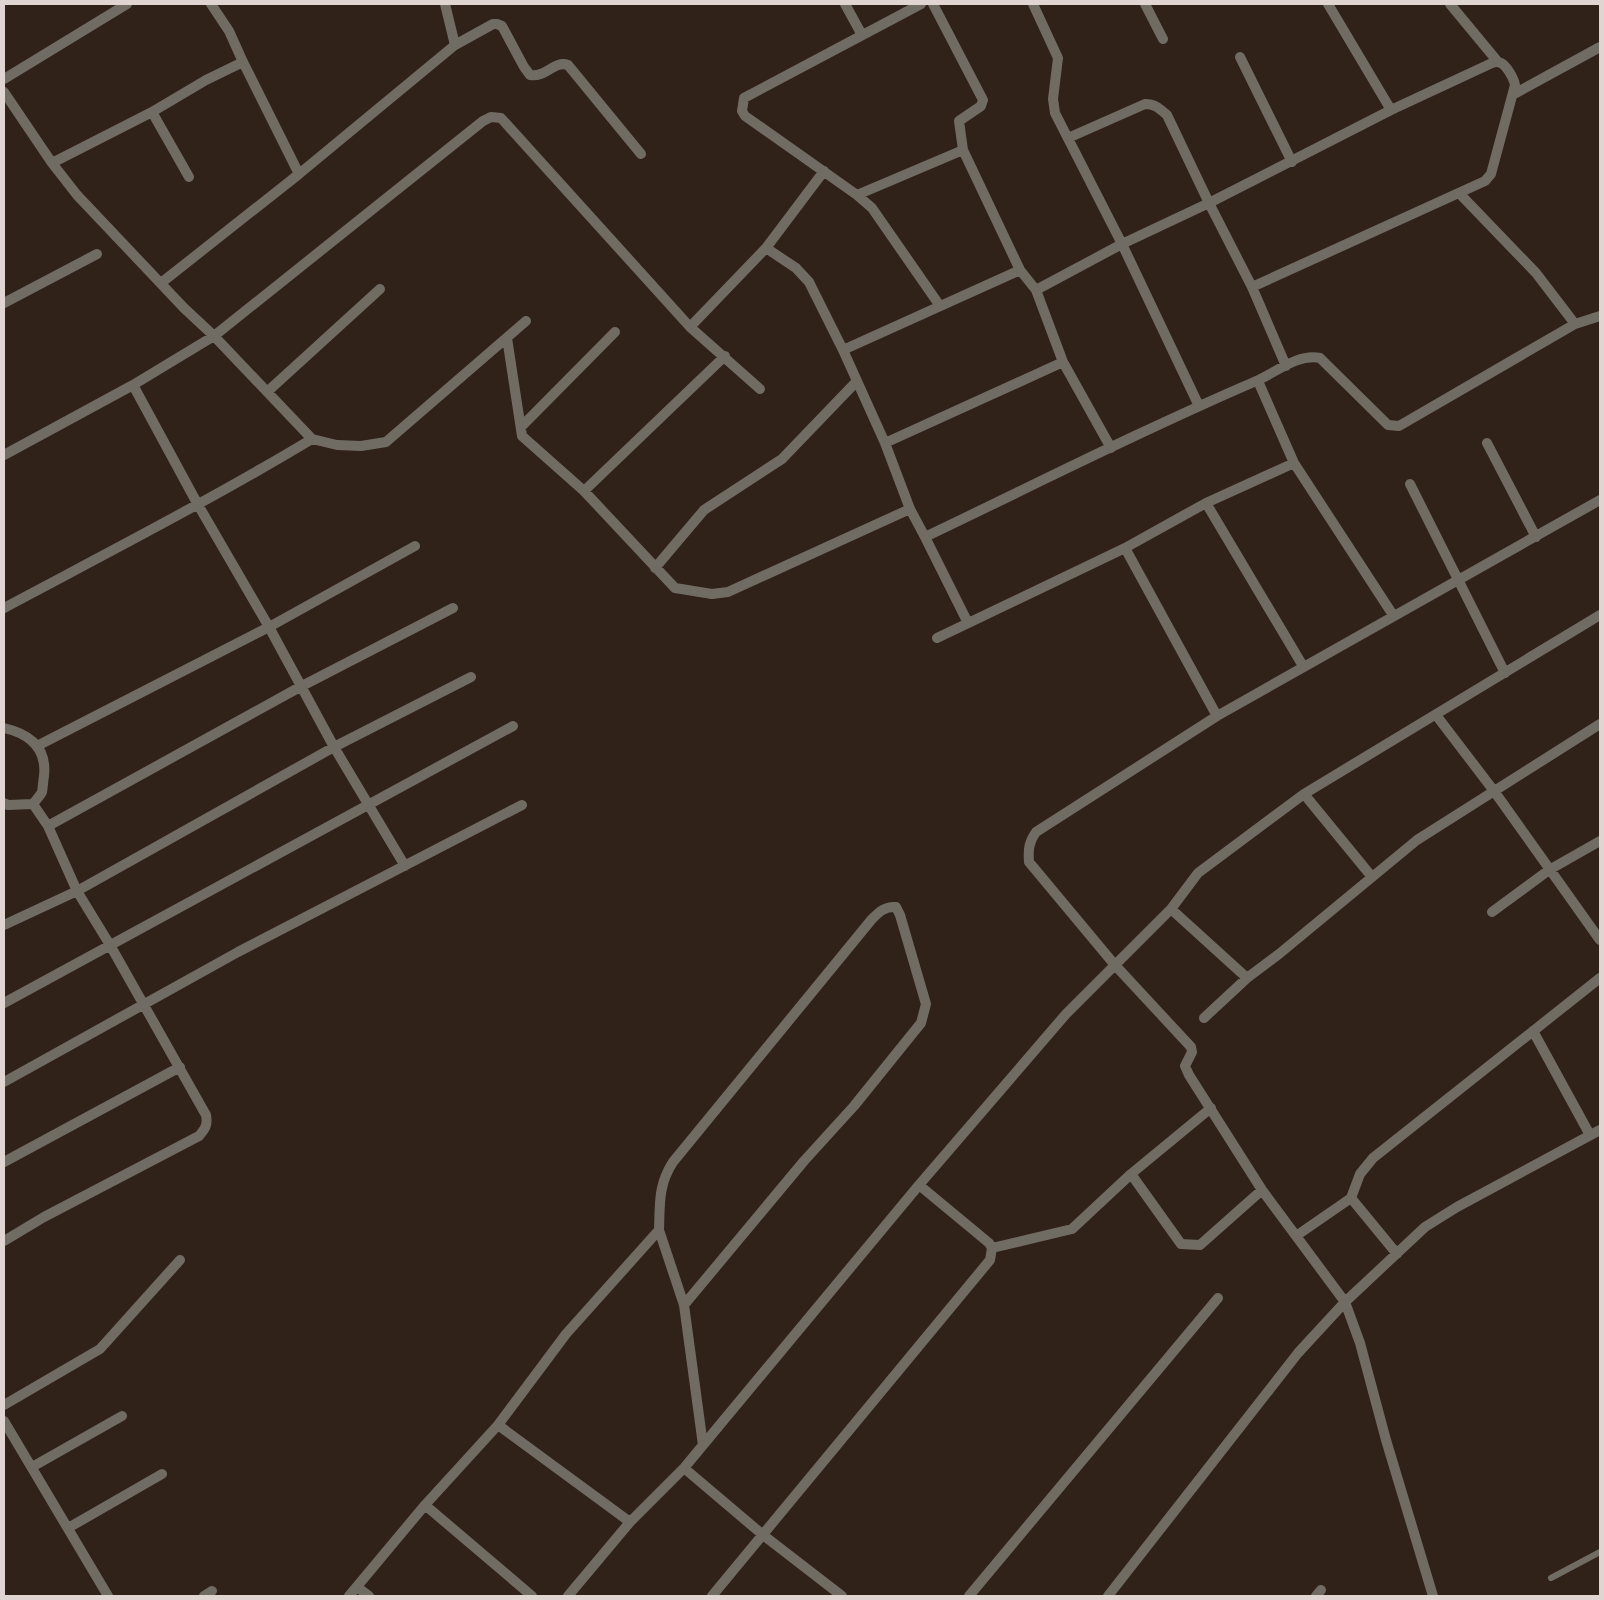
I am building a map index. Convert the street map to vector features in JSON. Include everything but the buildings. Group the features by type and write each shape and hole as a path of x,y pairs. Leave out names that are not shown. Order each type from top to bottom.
{"street":[{"path":"4,79 127,4"},
{"path":"211,4 229,31 242,62 299,174"},
{"path":"445,4 455,45"},
{"path":"845,4 862,36"},
{"path":"921,4 744,98 742,111 745,116 858,195 872,208 940,306"},
{"path":"933,4 982,100 981,106 959,121 963,150 1020,270 1036,290 1063,362 1111,448"},
{"path":"1033,4 1058,58 1052,98 1053,106 1122,244 1199,406"},
{"path":"1145,4 1163,39"},
{"path":"1328,4 1391,110"},
{"path":"1252,287 1481,184 1491,174 1514,94 1514,81 1502,63 1498,62 1450,4"},
{"path":"161,283 299,174 455,45 493,24 500,24 530,75 542,75 558,64 568,65 640,154"},
{"path":"1514,94 1600,47"},
{"path":"1240,57 1292,162"},
{"path":"52,163 152,112 206,80 242,62"},
{"path":"1036,290 1122,244 1292,162 1391,110 1492,63 1498,62"},
{"path":"4,92 52,163 77,195 312,439 362,446 386,442 526,321"},
{"path":"1068,138 1144,104 1158,106 1167,115 1252,287 1286,366"},
{"path":"152,112 189,177"},
{"path":"4,455 133,385 214,336 483,121 496,116 501,118 690,327 760,389"},
{"path":"858,195 963,150"},
{"path":"690,327 766,248 824,171"},
{"path":"1458,193 1536,273 1575,324"},
{"path":"766,248 796,268 809,282 857,381 885,444 910,509 968,623"},
{"path":"4,303 97,254"},
{"path":"843,350 1020,270"},
{"path":"267,392 380,289"},
{"path":"925,537 1199,406 1306,358 1313,356 1320,358 1388,425 1399,426 1575,324 1600,316"},
{"path":"521,427 616,332"},
{"path":"507,338 522,436 584,491 675,588 712,594 728,592 910,509"},
{"path":"584,491 725,356"},
{"path":"885,444 1063,362"},
{"path":"655,568 704,510 782,459 857,381"},
{"path":"1258,381 1294,463 1393,615"},
{"path":"133,385 197,504 269,627 300,687 405,866"},
{"path":"4,608 266,467 312,439"},
{"path":"1487,443 1536,537"},
{"path":"937,638 1125,548 1206,503 1294,463"},
{"path":"1410,484 1457,581 1505,673"},
{"path":"1433,1596 1386,1440 1360,1343 1345,1302 1262,1190 1186,1070 1186,1063 1192,1052 1192,1047 1114,964 1029,862 1029,841 1036,832 1217,716 1393,615 1600,500"},
{"path":"1206,503 1303,666"},
{"path":"37,746 269,627 416,546"},
{"path":"1125,548 1217,716"},
{"path":"48,826 300,687 453,608"},
{"path":"568,1596 630,1522 684,1468 703,1446 1059,1021 1114,964 1172,909 1198,873 1304,794 1505,673 1598,620"},
{"path":"4,925 77,891 334,747 471,677"},
{"path":"1436,715 1494,791 1600,940"},
{"path":"1204,1018 1247,978 1280,954 1417,840 1600,724"},
{"path":"4,1003 512,726"},
{"path":"4,728 22,734 37,746 45,764 42,792 33,804"},
{"path":"1304,794 1372,877"},
{"path":"4,803 8,805 33,804"},
{"path":"4,1242 44,1218 199,1136 206,1128 206,1115 110,945 77,891 48,826 33,804"},
{"path":"4,1082 238,952 522,805"},
{"path":"1492,912 1549,870 1600,841"},
{"path":"684,1305 804,1161 854,1106 921,1023 926,1004 896,907 882,910 872,920 666,1172 662,1185 659,1230 684,1305 703,1446"},
{"path":"1172,909 1247,978"},
{"path":"1296,1236 1351,1198 1360,1174 1373,1158 1600,978"},
{"path":"1533,1031 1590,1135"},
{"path":"4,1162 180,1067"},
{"path":"992,1248 1072,1229 1131,1174 1211,1108"},
{"path":"1108,1596 1298,1353 1345,1302 1425,1227 1457,1207 1600,1130"},
{"path":"1131,1174 1181,1244 1189,1246 1200,1245 1262,1190"},
{"path":"712,1596 990,1260 992,1248 989,1243 920,1185"},
{"path":"1351,1198 1397,1254"},
{"path":"349,1596 426,1505 498,1426 566,1334 659,1230"},
{"path":"4,1405 100,1349 180,1260"},
{"path":"969,1596 1218,1298"},
{"path":"32,1466 122,1416"},
{"path":"4,1421 108,1596"},
{"path":"498,1426 630,1522"},
{"path":"684,1468 763,1535 842,1596"},
{"path":"68,1528 162,1474"},
{"path":"426,1505 532,1596"},
{"path":"357,1586 369,1596"}],"lane":[{"path":"1551,1578 1600,1552"}]}
